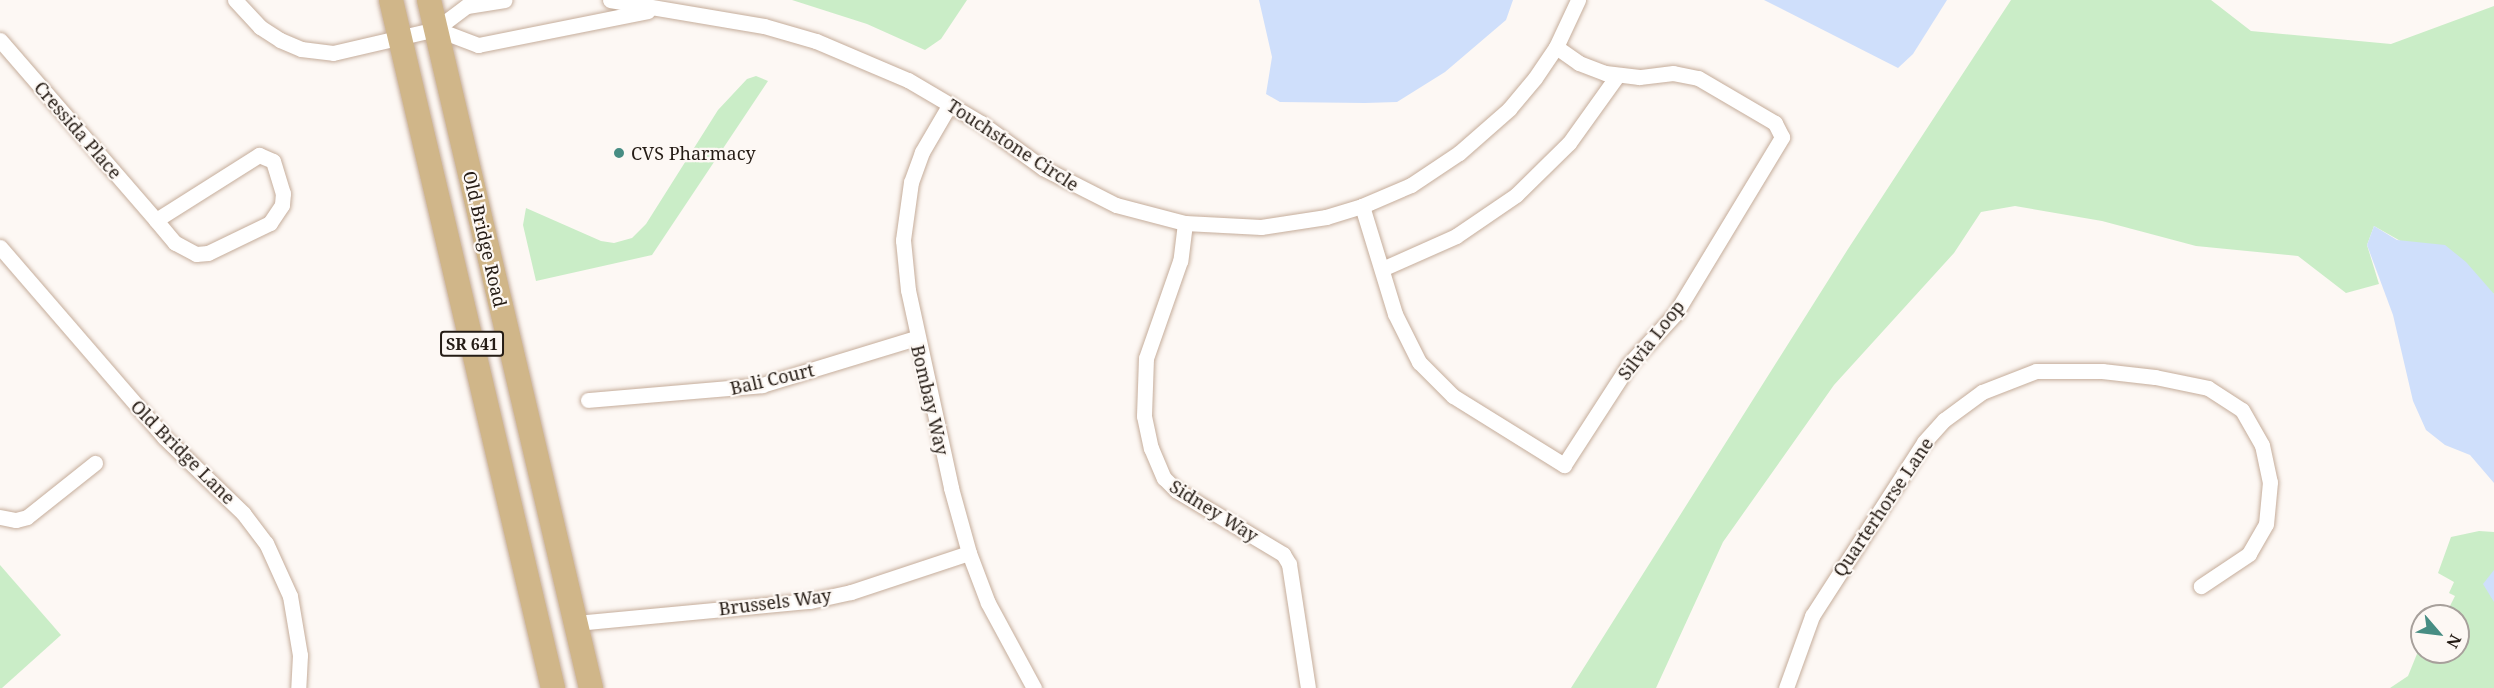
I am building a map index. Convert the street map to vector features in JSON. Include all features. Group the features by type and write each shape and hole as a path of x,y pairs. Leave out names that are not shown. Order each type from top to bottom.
{"main road":[{"name":"Old Bridge Road","path":"391,0 553,688"},
{"name":"Old Bridge Road","path":"429,0 591,688"}],"street":[{"path":"235,0 260,27 301,49 333,53 436,29 467,6 506,0"},
{"name":"Touchstone Circle","path":"610,0 653,10 722,18 816,41 866,60 950,104 1078,189 1116,205 1185,222 1261,227 1326,217 1362,206 1432,172 1479,138 1520,97 1556,47 1578,0"},
{"name":"Touchstone Circle","path":"436,29 478,45 653,10"},
{"name":"Cressida Place","path":"0,40 156,220 184,250 196,254 208,253 270,223 282,205 283,193 273,161 259,155 156,220"},
{"name":"Silvia Loop","path":"1362,206 1405,339 1433,378 1454,396 1564,465 1630,363 1675,314 1782,136 1775,123 1698,78 1673,73 1617,76 1592,69 1556,47"},
{"path":"1382,269 1456,236 1516,195 1575,136 1617,76"},
{"name":"Bombay Way","path":"950,104 922,152 905,208 903,240 916,338 969,553 988,603 1034,688"},
{"name":"Sidney Way","path":"1185,222 1180,261 1146,358 1144,406 1151,448 1164,478 1176,490 1282,554 1289,564 1308,688"},
{"name":"Old Bridge Lane","path":"0,247 164,437 243,513 266,543 291,596 300,655 298,688"},
{"name":"Bali Court","path":"588,400 762,385 916,338"},
{"name":"Quarterhorse Lane","path":"1786,688 1812,616 1924,442 1944,420 1982,392 2036,371 2102,371 2155,377 2208,388 2242,410 2262,445 2270,482 2266,524 2249,554 2202,586"},
{"path":"0,517 16,520 27,517 94,463"},
{"name":"Brussels Way","path":"576,623 810,601 851,592 969,553"}],"green space":[{"path":"792,0 967,0 941,39 925,50 867,24"},
{"path":"2011,0 2211,0 2251,31 2391,44 2494,6 2494,294 2374,226 2367,245 2379,284 2346,293 2298,256 2196,246 2102,221 2015,206 1981,212 1954,253 1834,385 1723,542 1656,688 1571,688 1848,249"},
{"path":"756,76 768,81 652,255 536,281 523,225 526,208 601,241 614,243 632,238 646,224 718,110 747,79"},
{"path":"2479,531 2494,532 2494,688 2390,688 2408,676 2413,664 2470,664 2470,604 2451,604 2455,596 2449,593 2454,582 2438,573 2451,537"},
{"path":"0,565 61,635 2,688 0,688"}],"water":[{"path":"1259,0 1513,0 1506,20 1445,72 1397,102 1365,103 1280,102 1266,94 1272,57"},
{"path":"1764,0 1947,0 1913,54 1898,68"},
{"path":"2374,226 2397,240 2445,245 2466,262 2494,294 2494,483 2470,455 2445,445 2426,430 2413,401 2393,315 2367,245"},
{"path":"2494,570 2494,602 2483,584"}],"place":[{"name":"CVS Pharmacy","path":"619,153"}]}
